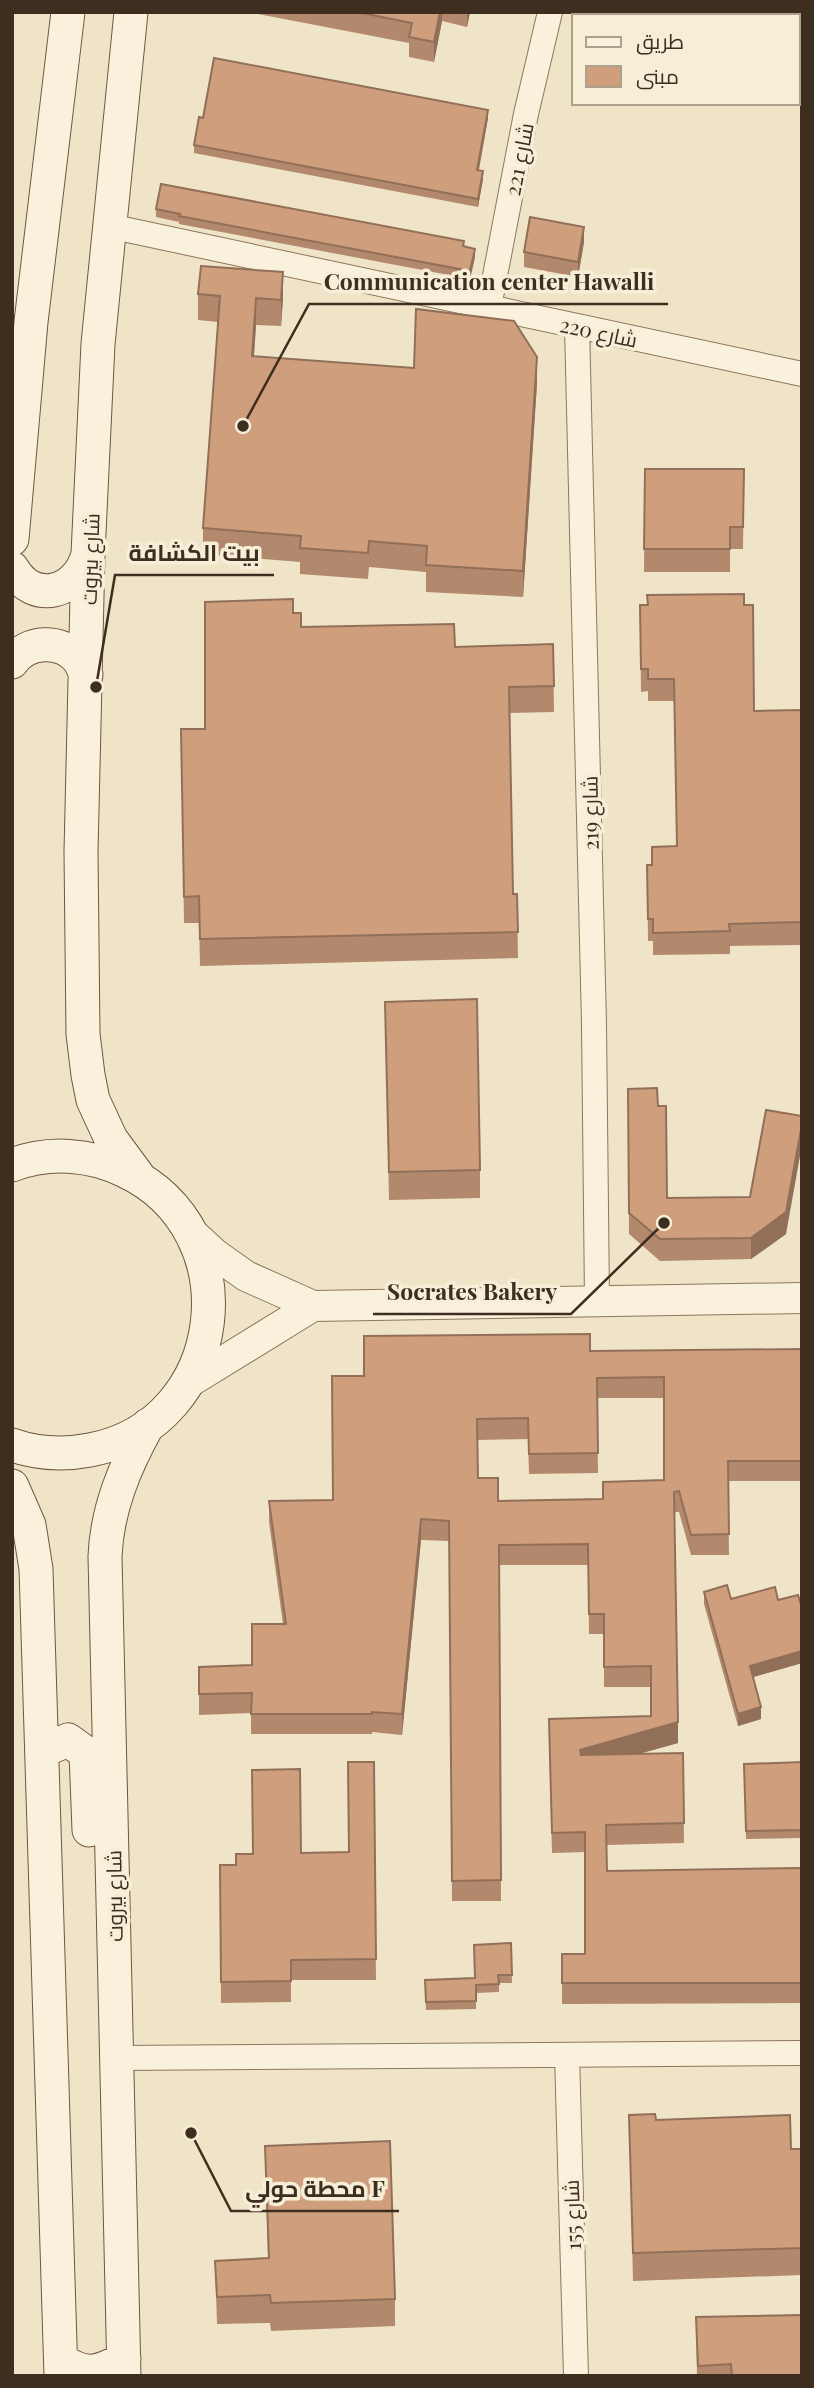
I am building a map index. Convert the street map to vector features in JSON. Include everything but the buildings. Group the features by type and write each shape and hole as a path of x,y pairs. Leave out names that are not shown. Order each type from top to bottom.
{"main road":[{"path":"12,539 20,368 68,12"},
{"name":"شارع بيروت","path":"131,12 98,344 88,554 81,852 85,1052 93,1100 111,1139 139,1177"},
{"path":"12,568 27,585 39,590 53,591 66,587 77,579 85,567 88,554"},
{"path":"12,662 29,647 46,644 64,648 78,659 86,675"},
{"path":"12,1165 25,1160 54,1156 84,1157 113,1165 139,1177 160,1192 191,1232 202,1256 210,1308 200,1359 188,1383 170,1406 148,1425 125,1439 101,1448 75,1453 49,1453 12,1445"},
{"name":"شارع بيروت","path":"124,2367 106,1540 120,1482 148,1425"},
{"path":"12,1486 29,1525 36,1569 61,2368 92,2372 124,2367"},
{"path":"42,1751 68,1740 86,1753 94,1927 116,2008"}],"street":[{"name":"شارع 221","path":"489,307 526,114 550,12"},
{"name":"شارع 220","path":"109,226 802,374"},
{"name":"شارع 219","path":"576,326 593,983 597,1300"},
{"path":"191,1232 215,1254 246,1276 313,1306 802,1298"},
{"path":"188,1383 313,1306"},
{"path":"117,2058 802,2053"},
{"name":"شارع 155","path":"567,2055 576,2376"}],"place":[{"name":"Communication center Hawalli","path":"243,426"},
{"name":"بيت الكشافة","path":"96,687"},
{"name":"Socrates Bakery","path":"664,1223"},
{"name":"محطة حولي F","path":"191,2133"}]}
